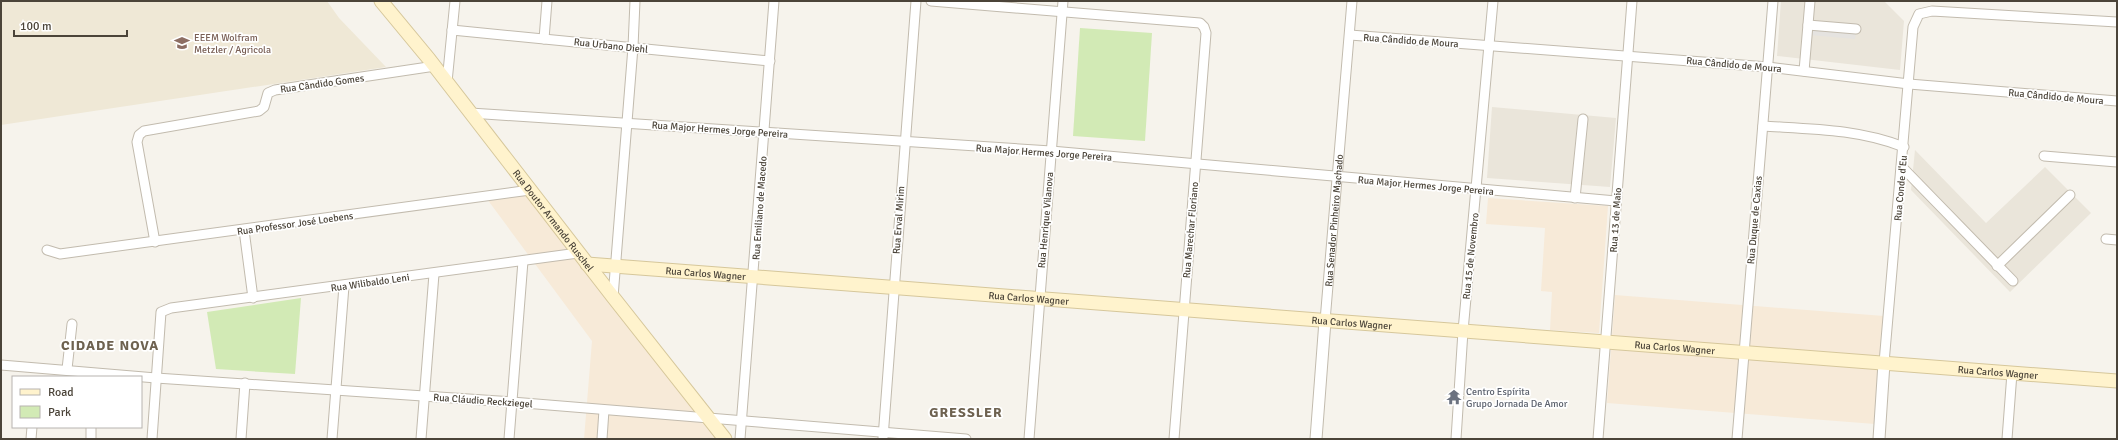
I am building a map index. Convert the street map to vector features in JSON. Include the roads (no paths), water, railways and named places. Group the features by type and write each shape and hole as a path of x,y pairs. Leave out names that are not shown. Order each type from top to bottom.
{"main road":[{"name":"Rua Doutor Armando Ruschel","path":"381,1 435,66 578,253 712,420 725,439"},
{"name":"Rua Carlos Wagner","path":"587,264 2117,381"}],"street":[{"path":"447,82 455,1"},
{"path":"544,38 547,1"},
{"path":"613,297 633,47 635,1"},
{"name":"Rua Emiliano de Macedo","path":"740,439 754,277 774,1"},
{"name":"Rua Erval Mirim","path":"884,436 904,142 916,1"},
{"path":"931,1 1062,11"},
{"name":"Rua Henrique Vilanova","path":"1029,439 1063,1"},
{"name":"Rua Senador Pinheiro Machado","path":"1316,439 1352,1"},
{"name":"Rua 15 de Novembro","path":"1456,439 1463,331 1493,1"},
{"name":"Rua 13 de Maio","path":"1598,439 1632,1"},
{"name":"Rua Duque de Caxias","path":"1736,439 1773,1"},
{"path":"1804,71 1810,1"},
{"name":"Rua Marechar Floriano","path":"1062,11 1200,23 1204,26 1206,33 1174,439"},
{"name":"Rua Conde d'Eu","path":"1884,363 1904,147 1913,27 1919,14 1932,11 2117,22"},
{"path":"1808,25 1856,29"},
{"name":"Rua Urbano Diehl","path":"452,30 770,61"},
{"name":"Rua Cândido de Moura","path":"1350,35 1768,66 1909,84 2117,101"},
{"name":"Rua Cândido Gomes","path":"155,242 137,142 139,135 151,129 259,110 264,107 268,93 275,90 435,66"},
{"name":"Rua Major Hermes Jorge Pereira","path":"470,113 1051,151 1476,190 1616,201"},
{"path":"1575,198 1583,119"},
{"path":"1763,126 1845,131 1883,139 1904,147"},
{"path":"2044,156 2117,162"},
{"path":"1902,167 1996,266 2013,281"},
{"name":"Rua Professor José Loebens","path":"47,250 60,254 530,190"},
{"path":"1996,266 2070,195"},
{"path":"244,230 253,298"},
{"path":"2106,239 2117,240"},
{"name":"Rua Wilibaldo Leni","path":"156,378 161,312 171,308 434,274 578,253"},
{"path":"509,439 523,261"},
{"path":"421,439 434,274"},
{"path":"332,439 344,286"},
{"path":"67,369 72,324"},
{"path":"1879,439 1884,363"},
{"name":"Rua Cláudio Reckziegel","path":"1,364 67,369 95,374 126,376"},
{"path":"36,376 37,367"},
{"path":"2007,439 2012,373"},
{"name":"Rua Cláudio Reckziegel","path":"142,377 245,382 512,402 884,436 966,439"},
{"path":"152,439 156,378"},
{"path":"241,439 245,382"},
{"path":"602,439 604,410"},
{"path":"31,439 32,428"},
{"path":"90,439 91,428"}],"place":[{"name":"EEEM Wolfram Metzler / Agricola","path":"182,43"},
{"name":"Centro Espírita Grupo Jornada De Amor","path":"1454,397"}],"district":[{"name":"CIDADE NOVA","path":"110,345"},
{"name":"GRESSLER","path":"966,412"}]}
